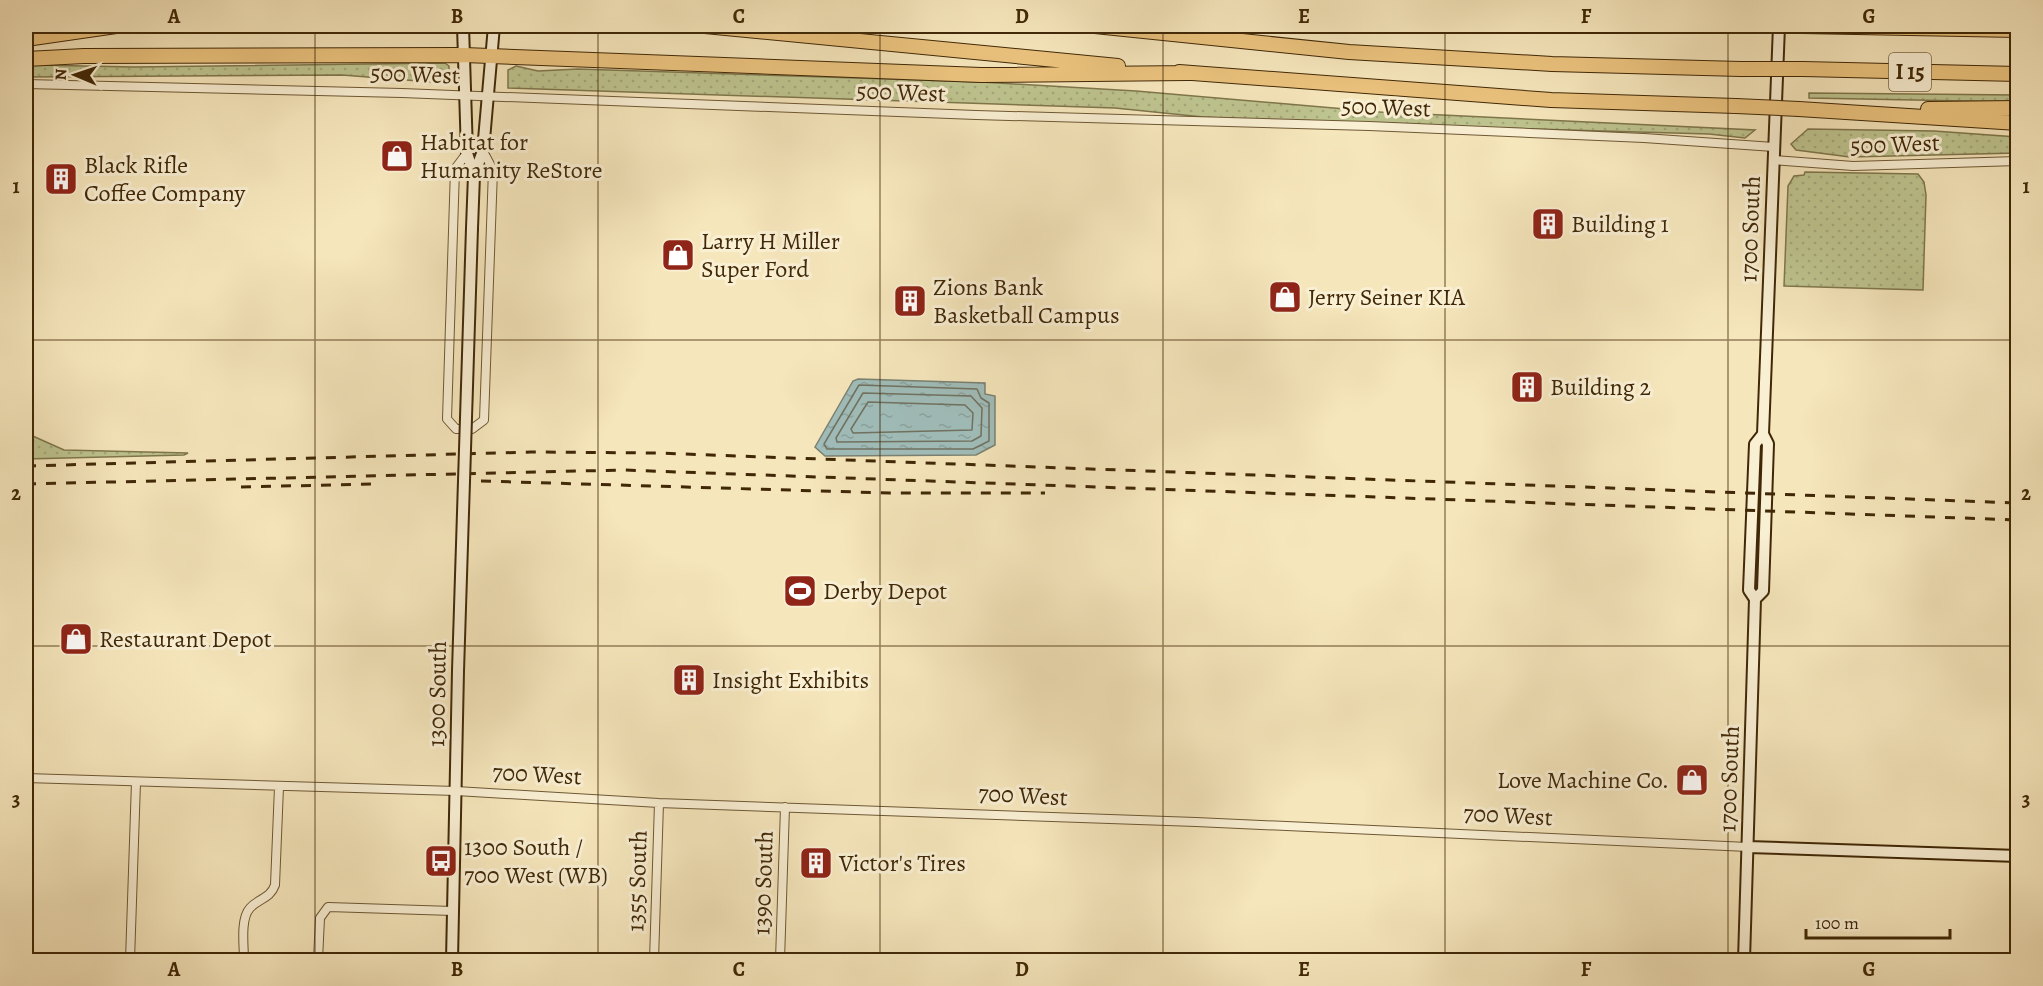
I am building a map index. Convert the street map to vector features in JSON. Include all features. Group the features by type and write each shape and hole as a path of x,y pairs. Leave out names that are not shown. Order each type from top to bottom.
{"highway":[{"path":"26,39 116,26"},
{"path":"705,26 1188,73 1551,100 1799,109 2018,123"},
{"name":"I 15","path":"1095,26 1349,52 1552,64 2018,74"},
{"name":"I 15","path":"1763,26 2018,30"},
{"path":"26,59 464,54 981,75 1188,73"},
{"path":"1799,109 2018,108"}],"street":[{"name":"1300 South","path":"463,26 467,153 474,175"},
{"name":"1300 South","path":"452,960 458,671 474,175 483,151 494,26"},
{"name":"1700 South","path":"1744,960 1755,599 1763,591 1768,444 1763,434 1779,26"},
{"name":"500 West","path":"26,84 465,95 976,115 1381,126 1644,138 1774,147"},
{"name":"1300 South","path":"467,153 455,169 447,419 456,429 472,429 484,420 493,170 483,151"},
{"name":"500 West","path":"1773,160 1853,166 2018,161"},
{"name":"700 West","path":"26,778 456,791 659,803 2018,856"},
{"path":"130,960 136,782"},
{"path":"244,960 246,916 250,907 270,895 275,885 279,786"},
{"name":"1355 South","path":"654,960 659,803"},
{"name":"1390 South","path":"780,960 785,807"},
{"path":"318,960 320,918 328,907 453,911"}],"green space":[{"path":"445,63 449,66 449,79 444,83 342,75 26,77 26,65 134,67"},
{"path":"516,66 538,71 578,69 981,82 1136,91 1380,112 1755,130 1745,138 1709,134 1319,123 1203,117 1115,108 508,88 508,70"},
{"path":"1809,93 2017,95 2018,102 1809,98"},
{"path":"1808,129 1934,131 2017,137 2017,153 1850,157 1796,150 1791,144"},
{"path":"1805,172 1918,174 1924,182 1926,195 1923,290 1784,286 1788,186 1794,176 1804,175"},
{"path":"26,433 64,450 188,453 184,455 26,459"}],"water":[{"path":"858,379 985,383 985,394 995,396 995,445 976,455 825,456 815,447 853,381"}],"railway":[{"path":"26,466 531,452 656,453 2018,503"},
{"path":"26,484 623,470 2018,520"},
{"path":"481,481 890,493 1045,493"},
{"path":"241,487 373,484"}],"place":[{"name":"Habitat for Humanity ReStore","path":"397,156"},
{"name":"Black Rifle Coffee Company","path":"61,179"},
{"name":"Building 1","path":"1548,224"},
{"name":"Larry H Miller Super Ford","path":"678,255"},
{"name":"Jerry Seiner KIA","path":"1285,297"},
{"name":"Zions Bank Basketball Campus","path":"910,301"},
{"name":"Building 2","path":"1527,387"},
{"name":"Derby Depot","path":"800,591"},
{"name":"Restaurant Depot","path":"76,639"},
{"name":"Insight Exhibits","path":"689,680"},
{"name":"Love Machine Co.","path":"1692,780"},
{"name":"1300 South / 700 West (WB)","path":"441,861"},
{"name":"Victor's Tires","path":"816,863"}]}
